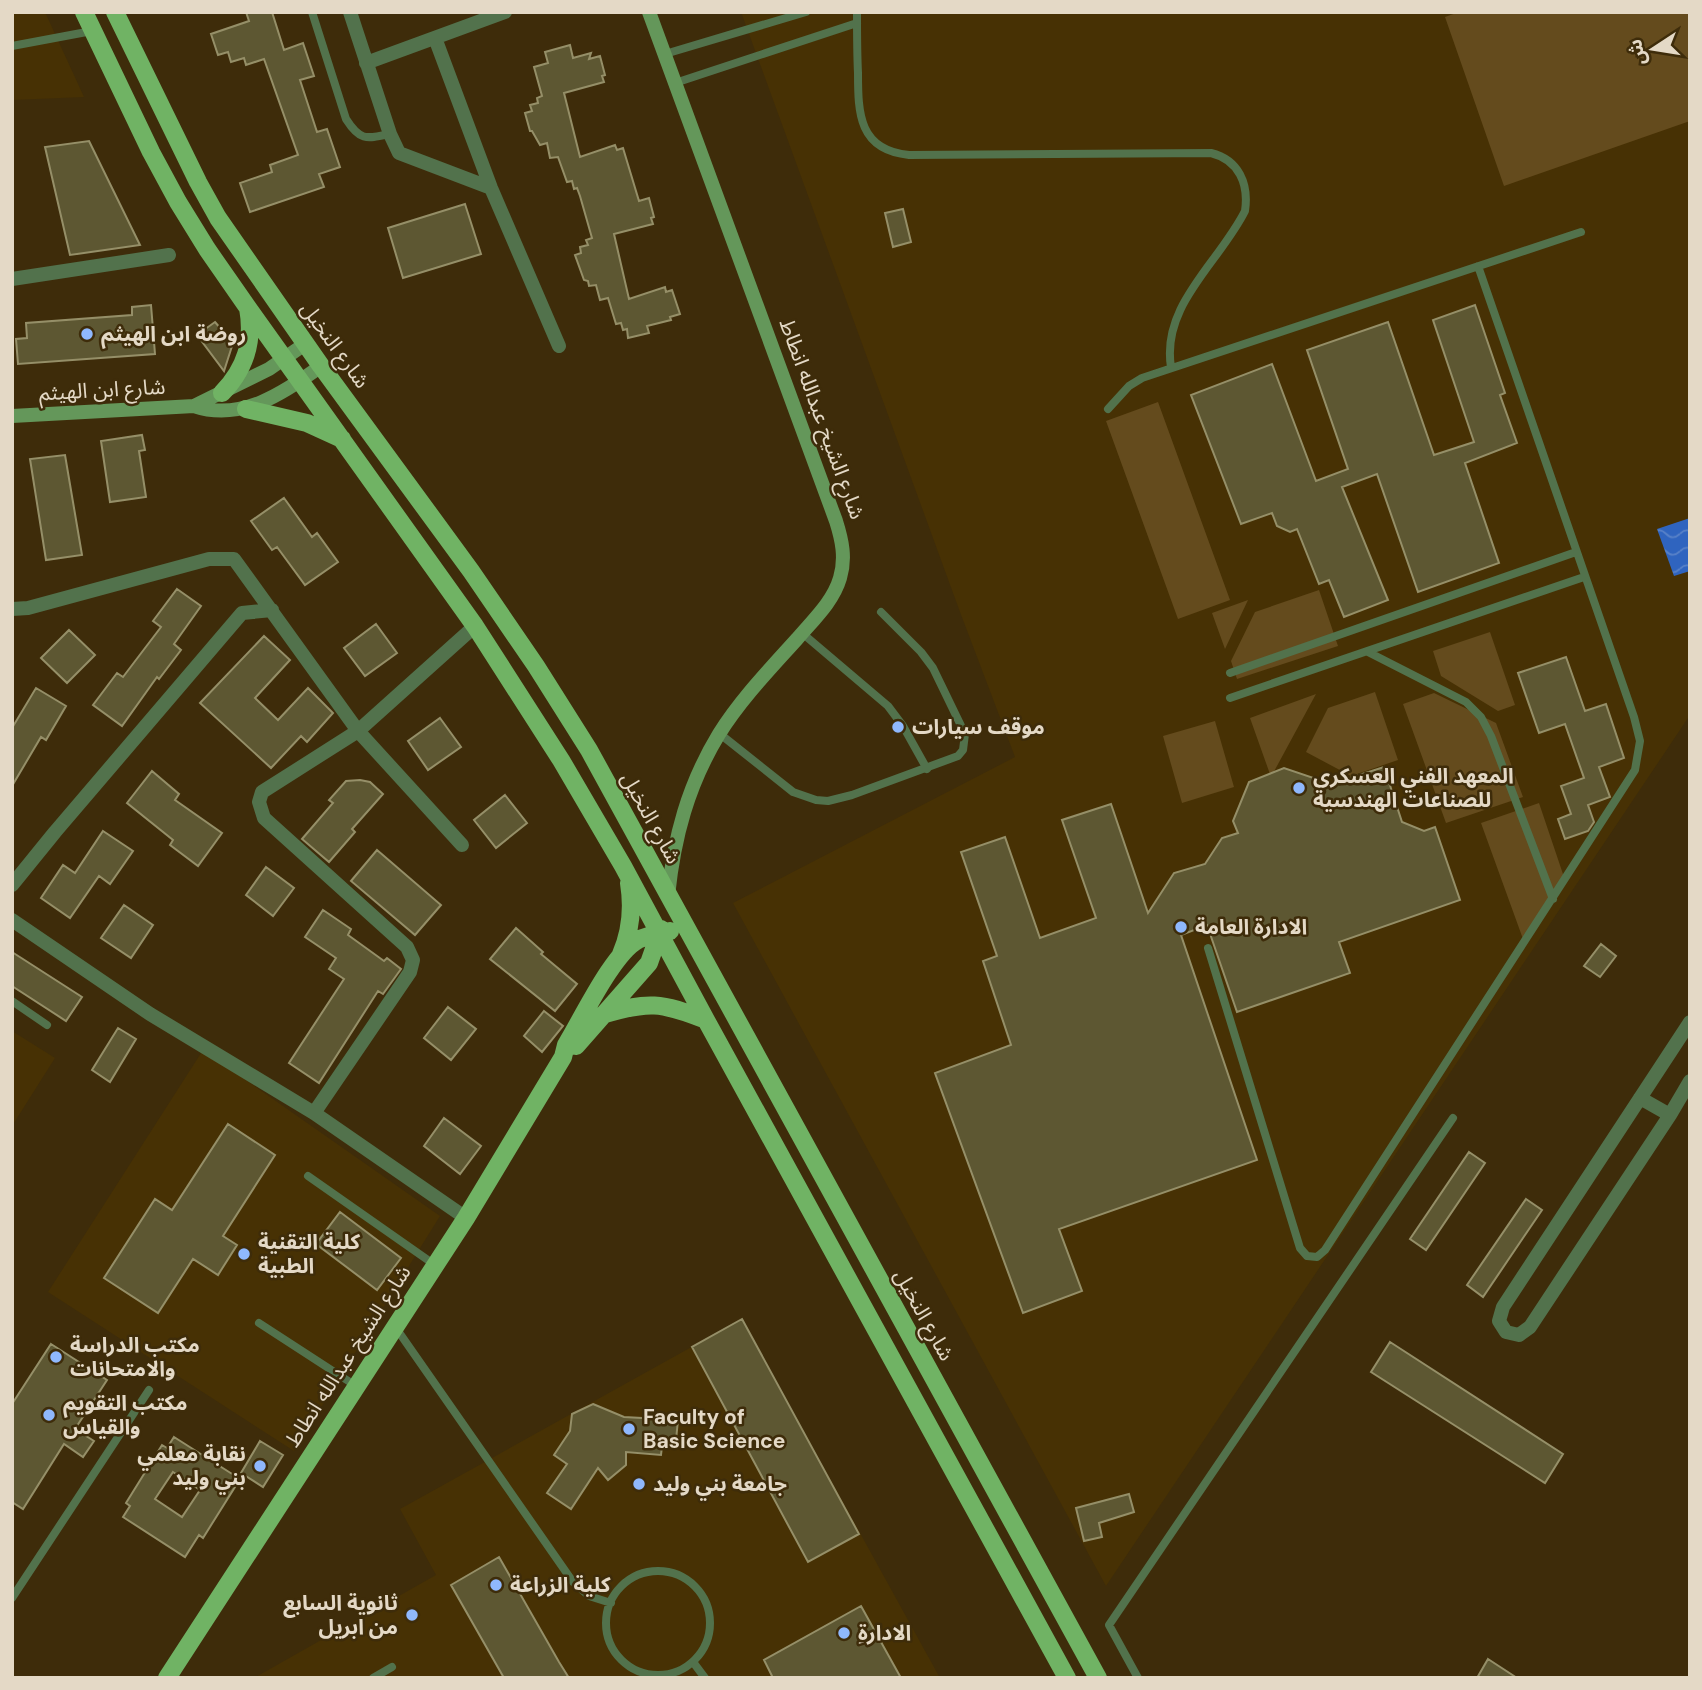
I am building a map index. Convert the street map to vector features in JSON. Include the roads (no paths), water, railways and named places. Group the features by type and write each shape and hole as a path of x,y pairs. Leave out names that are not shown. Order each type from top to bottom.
{"main road":[{"path":"84,12 151,152 207,249 475,626 561,760 660,933 1067,1678"},
{"name":"شارع النخيل","path":"115,12 198,182 239,250 471,571 589,750 1098,1678"},
{"name":"شارع الشيخ عبدالله انطاط","path":"563,1057 576,1046 649,963 660,933 675,841 692,785 742,701 828,603 838,584 843,563 840,534 649,12"},
{"path":"222,393 241,368 247,354 251,323 248,308"},
{"path":"194,406 286,359 305,344"},
{"path":"246,409 263,402 321,366"},
{"path":"194,406 218,411 246,409 307,423 343,440"},
{"name":"شارع ابن الهيثم","path":"12,415 194,406"},
{"path":"620,957 630,928 632,912 623,866"},
{"name":"شارع الشيخ عبدالله انطاط","path":"167,1678 466,1218 620,957 638,940 673,931 688,934"},
{"path":"601,1016 629,1007 655,1004 706,1020"}],"street":[{"path":"350,12 396,149 403,156 491,188"},
{"path":"366,63 505,12"},
{"path":"435,38 491,188 559,346"},
{"path":"12,279 169,255"},
{"path":"12,609 28,608 209,559 234,559 358,731 462,845"},
{"path":"12,618 28,608"},
{"path":"12,885 242,613 272,610"},
{"path":"314,1113 410,972 413,960 407,947 264,818 259,802 262,792 358,731 475,626"},
{"path":"12,920 150,1014 314,1113 466,1218"},
{"path":"1690,1022 1503,1307 1499,1321 1506,1332 1519,1335 1530,1327 1690,1081"},
{"path":"1640,1098 1670,1115"}],"lane":[{"path":"312,12 346,120 355,133 368,139 390,134"},
{"path":"664,54 806,12"},
{"path":"856,12 860,116 873,140 890,151 909,155 1211,153 1222,156 1233,164 1241,174 1245,186 1245,211 1178,313 1170,340 1171,367"},
{"path":"675,83 857,23"},
{"path":"12,46 92,31"},
{"path":"1108,409 1129,386 1171,367 1581,232"},
{"path":"1208,948 1300,1248 1307,1256 1317,1257 1325,1251 1629,782 1639,757 1638,730 1478,267"},
{"path":"1230,673 1576,552"},
{"path":"1230,698 1584,577"},
{"path":"720,734 793,792 816,800 840,799 958,756 963,750 965,734 927,659 881,612"},
{"path":"802,633 888,706 903,726 926,769"},
{"path":"1368,652 1466,702 1481,717 1491,736 1553,899"},
{"path":"12,1001 47,1025"},
{"path":"1138,1678 1109,1625 1453,1118"},
{"path":"308,1176 435,1265"},
{"path":"259,1323 356,1386"},
{"path":"395,1327 573,1582 589,1596 611,1603"},
{"path":"12,1598 149,1390"},
{"path":"667,1572 688,1580 703,1597 710,1620 706,1643 693,1661 683,1668 661,1675 639,1671 629,1665 613,1648 607,1626 611,1603 624,1584 644,1573 667,1572"},
{"path":"693,1661 705,1678"},
{"path":"373,1678 393,1667"}],"water":[{"path":"1690,518 1690,571 1674,576 1657,529"}],"place":[{"name":"روضة ابن الهيثم","path":"87,334"},
{"name":"موقف سيارات","path":"898,727"},
{"name":"المعهد الفني العسكري للصناعات الهندسية","path":"1299,788"},
{"name":"الادارة العامة","path":"1181,927"},
{"name":"كلية التقنية الطبية","path":"244,1254"},
{"name":"مكتب الدراسة والامتحانات","path":"56,1357"},
{"name":"مكتب التقويم والقياس","path":"49,1415"},
{"name":"Faculty of Basic Science","path":"629,1429"},
{"name":"نقابة معلمي بني وليد","path":"260,1466"},
{"name":"جامعة بني وليد","path":"639,1484"},
{"name":"كلية الزراعة","path":"496,1585"},
{"name":"ثانوية السابع من ابريل","path":"412,1615"},
{"name":"ِالادارة","path":"844,1633"}]}
